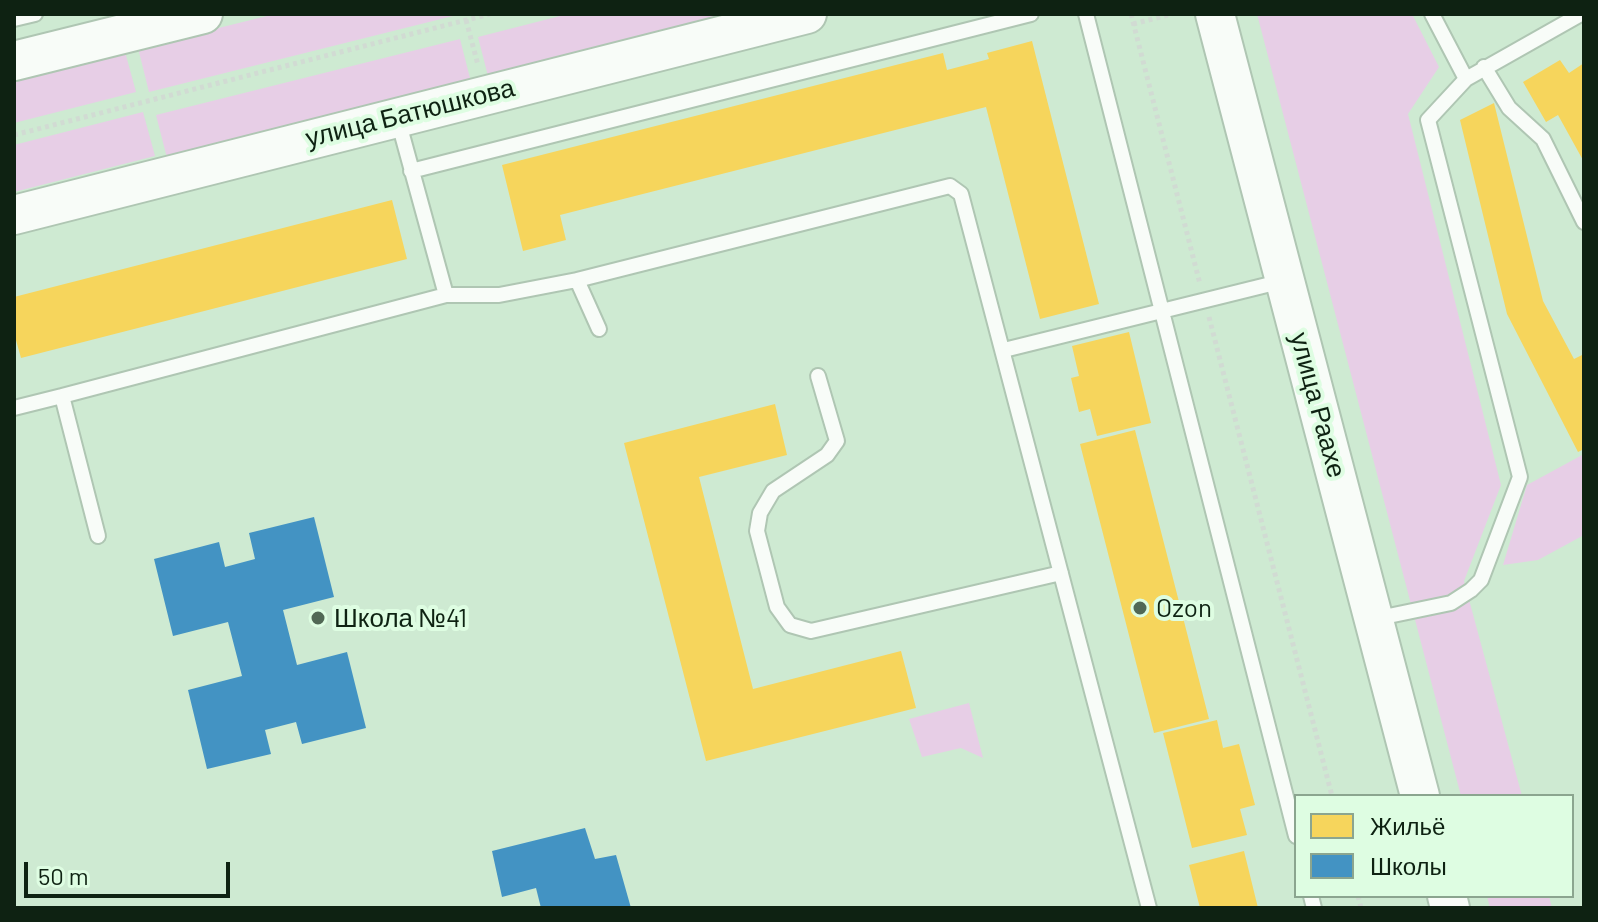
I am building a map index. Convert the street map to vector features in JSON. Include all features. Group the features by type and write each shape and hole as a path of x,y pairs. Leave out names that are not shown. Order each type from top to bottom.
{"street":[{"path":"14,61 153,20 203,14"},
{"name":"улица Батюшкова","path":"14,215 807,14"},
{"name":"улица Раахе","path":"1215,14 1419,794"}],"lane":[{"path":"14,19 35,14"},
{"path":"411,171 1031,14"},
{"path":"1086,14 1294,828"},
{"path":"1433,14 1466,79"},
{"path":"1374,620 1451,603 1471,590 1481,580 1520,477 1428,120 1466,79 1581,14"},
{"path":"1484,67 1509,108 1543,139 1584,222"},
{"path":"397,116 446,295"},
{"path":"14,408 446,295 499,295 577,280 950,186 961,194 1004,350 1149,908"},
{"path":"577,280 599,329"},
{"path":"1004,350 1285,280"},
{"path":"818,376 837,441 827,455 773,491 760,513 757,531 777,607 790,625 811,631 1061,573"},
{"path":"62,396 98,536"}],"path":[{"path":"14,135 490,14"},
{"path":"1131,14 1331,794"},
{"path":"1133,24 1172,14"}],"shaded area":[{"path":"275,14 453,16 149,92 138,48"},
{"path":"568,14 742,14 489,80 478,37"},
{"path":"1257,14 1412,14 1439,67 1408,114 1501,485 1464,581 1521,794 1460,794"},
{"path":"460,39 471,82 167,158 156,115"},
{"path":"124,48 136,92 14,123 14,76"},
{"path":"143,112 155,156 14,192 14,145"},
{"path":"1584,454 1584,535 1538,560 1503,565 1527,485"},
{"path":"969,703 983,758 961,748 922,757 909,719"},
{"path":"1488,898 1550,898 1552,908 1490,908"}],"building: Жильё":[{"path":"1032,41 1099,304 1040,319 986,107 560,215 566,240 523,251 502,165 943,53 947,70 989,59 987,53"},
{"path":"1560,60 1569,73 1584,63 1584,162 1558,115 1546,122 1523,82"},
{"path":"1494,103 1543,301 1574,359 1584,354 1584,449 1578,452 1507,314 1460,120"},
{"path":"392,200 407,259 21,358 14,333 14,297"},
{"path":"1129,332 1151,423 1097,436 1090,409 1079,412 1071,378 1079,376 1072,346"},
{"path":"775,404 787,455 699,477 753,689 901,651 916,708 706,761 624,443"},
{"path":"1135,430 1209,719 1154,733 1080,444"},
{"path":"1217,720 1223,748 1239,744 1255,805 1240,809 1247,835 1192,848 1163,733"},
{"path":"1244,851 1258,908 1200,908 1189,865"}],"building: Школы":[{"path":"314,517 334,597 283,610 297,665 347,652 366,728 302,744 296,722 265,730 271,754 207,769 188,690 242,676 228,622 173,636 154,559 219,542 225,567 255,559 249,533"},
{"path":"585,828 595,859 616,855 631,908 541,908 536,888 502,897 492,851"}],"place":[{"name":"Ozon","path":"1140,608"},
{"name":"Школа №41","path":"318,618"}]}
